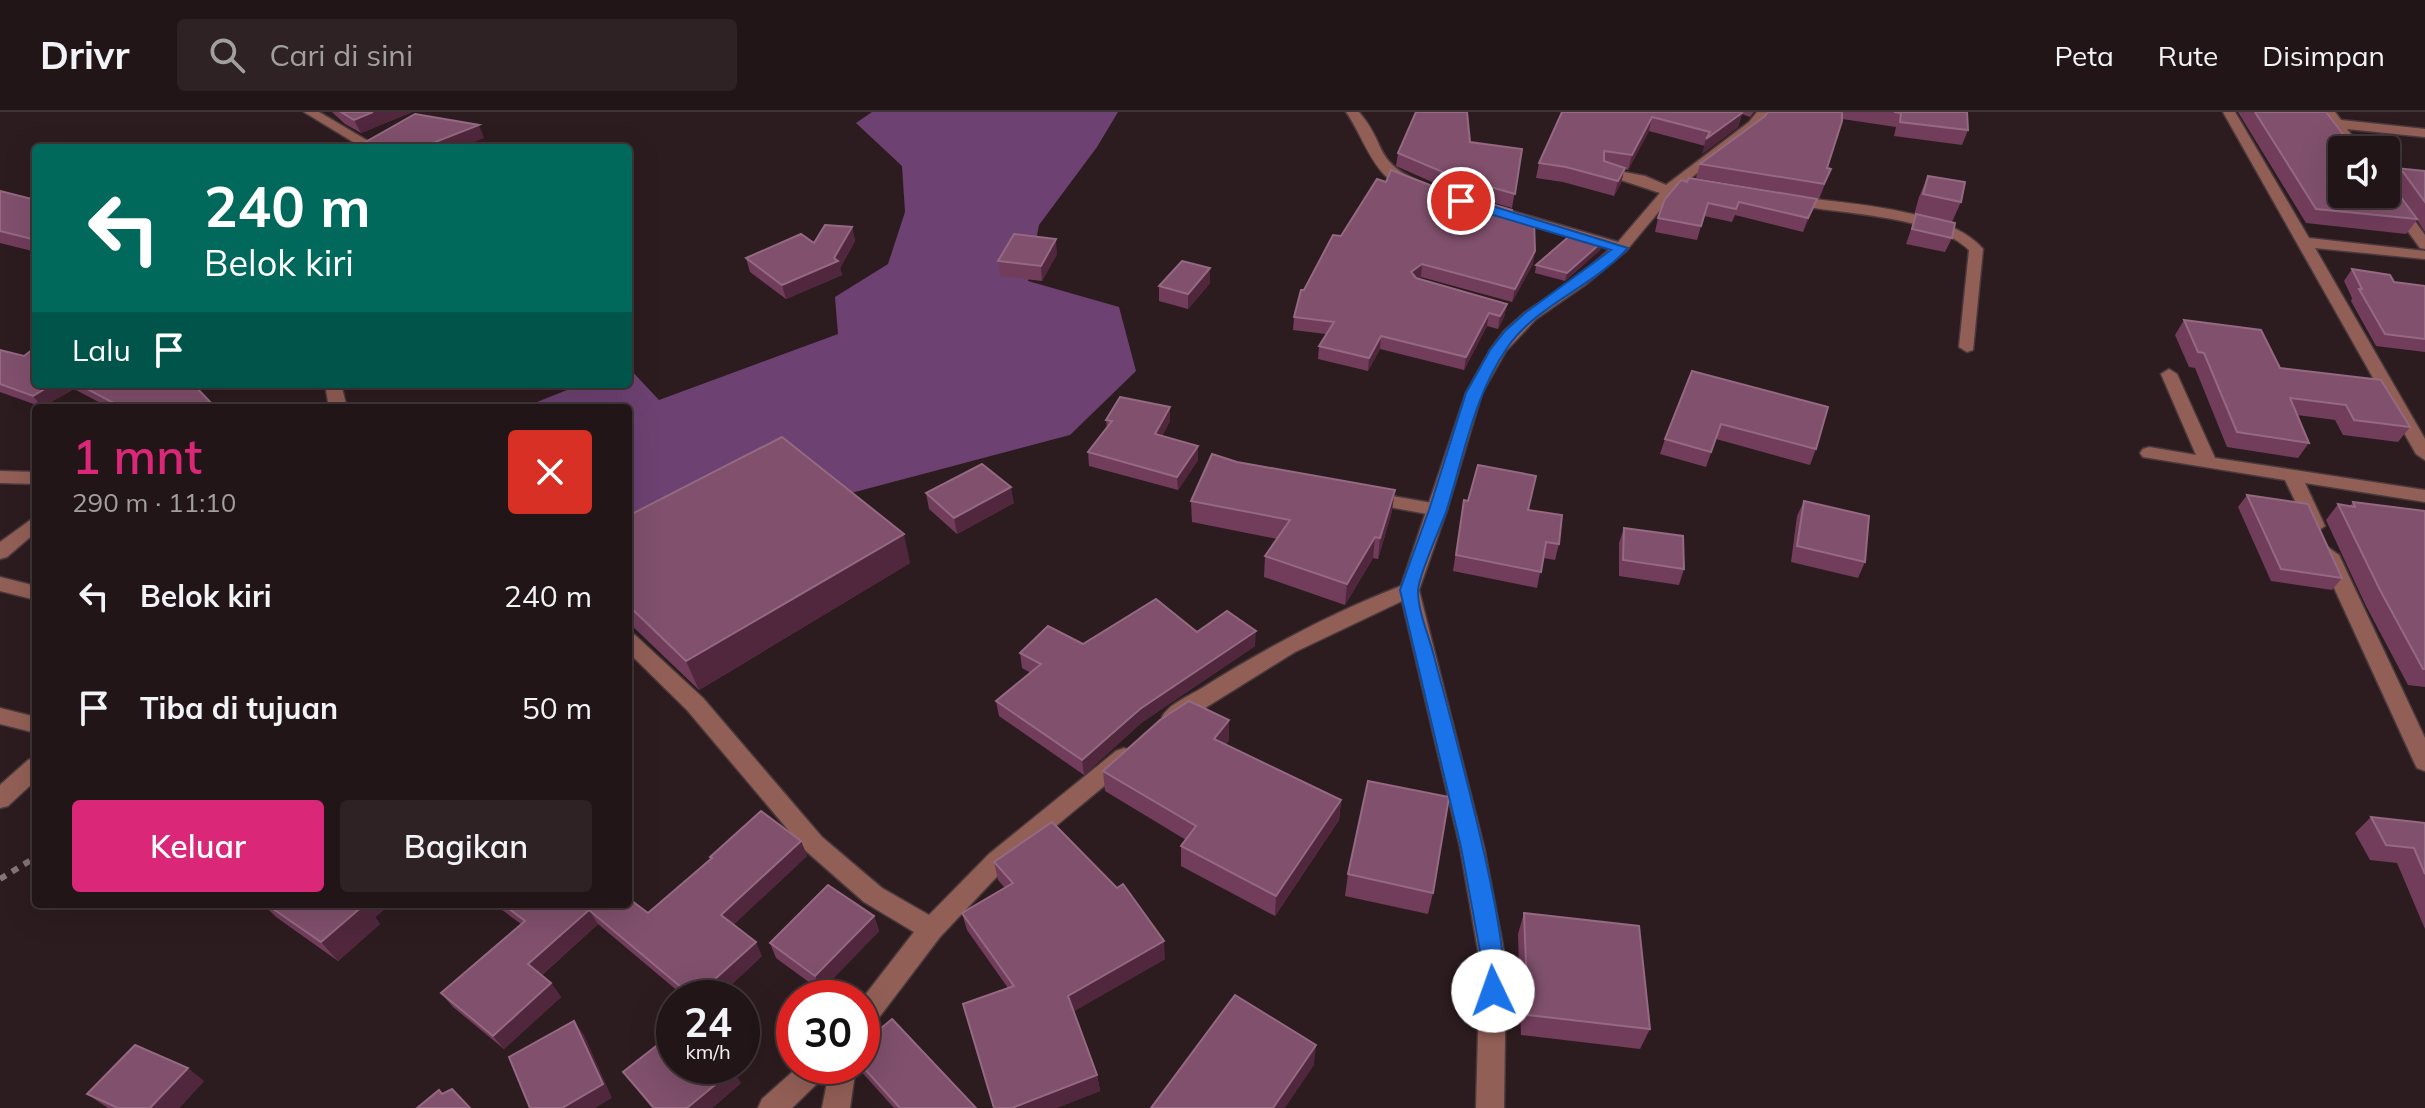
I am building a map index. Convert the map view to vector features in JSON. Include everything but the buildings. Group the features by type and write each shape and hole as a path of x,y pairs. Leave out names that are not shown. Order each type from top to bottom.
{"street":[{"path":"310,112 366,144"},
{"path":"1352,112 1368,134 1370,146 1384,170 1431,191"},
{"path":"2229,112 2425,454"},
{"path":"2333,118 2425,133"},
{"path":"2333,118 2346,136"},
{"path":"1490,1108 1493,962 1472,847 1409,590 1438,510 1474,393 1498,350 1524,314 1580,282 1621,248 1679,186 1753,119"},
{"path":"1608,171 1679,186"},
{"path":"1768,197 1940,226 1964,235 1976,249 1967,347"},
{"path":"1467,202 1621,248"},
{"path":"2398,208 2425,245"},
{"path":"2304,242 2425,255"},
{"path":"2169,374 2208,461"},
{"path":"2149,453 2425,496"},
{"path":"0,477 32,478"},
{"path":"2293,477 2425,762"},
{"path":"1348,494 1438,510"},
{"path":"0,552 32,525"},
{"path":"0,584 32,592"},
{"path":"880,996 931,929 997,861 1146,737 1260,660 1370,605 1409,590"},
{"path":"632,644 695,704 814,844 873,895 931,929"},
{"path":"0,716 32,724"},
{"path":"0,799 32,770"},
{"path":"772,1108 798,1084"},
{"path":"836,1108 840,1084"}],"path":[{"path":"0,879 32,859"}],"shaded area":[{"path":"872,112 1118,112 1097,147 1039,225 1028,281 1119,307 1136,371 1070,435 806,505 632,527 632,404 532,404 572,388 632,388 632,371 659,400 838,334 835,297 888,264 905,212 902,166 856,123"}],"route":[{"path":"1461,201 1621,248 1580,282 1530,316 1498,350 1474,393 1438,510 1409,590 1472,847 1493,962 1493,991"}]}
